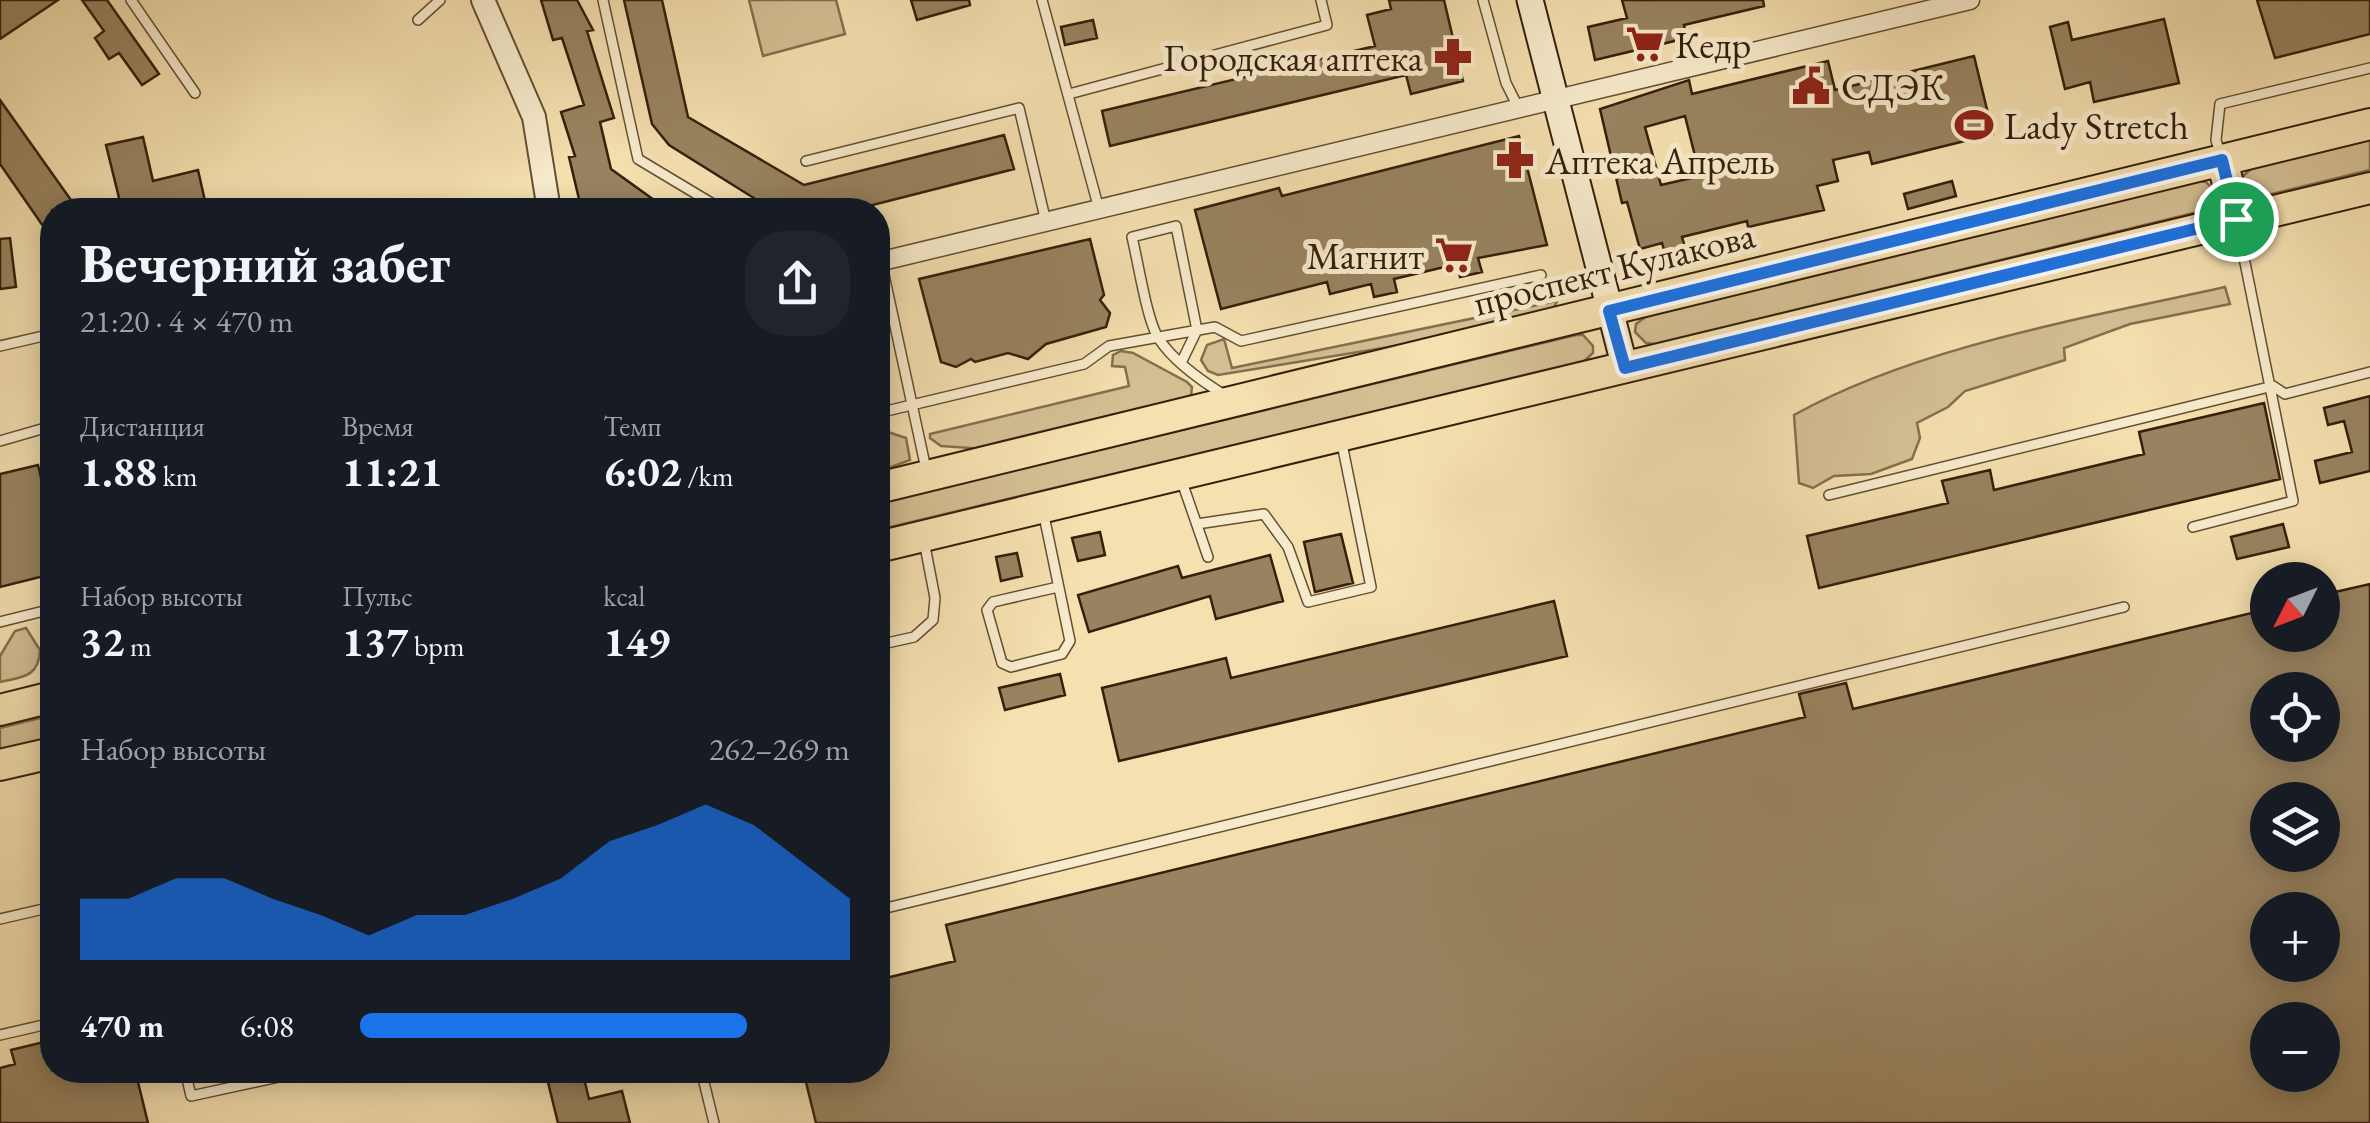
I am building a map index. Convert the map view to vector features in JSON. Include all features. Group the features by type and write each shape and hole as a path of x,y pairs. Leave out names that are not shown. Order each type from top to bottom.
{"main road":[{"path":"1530,0 1625,368"},
{"name":"проспект Кулакова","path":"890,485 2370,124"},
{"path":"2222,160 2236,219"},
{"path":"890,544 2370,188"},
{"path":"0,710 40,700"},
{"path":"0,766 40,755"}],"street":[{"path":"483,0 534,117 547,198"},
{"path":"890,260 1970,0"}],"lane":[{"path":"131,0 195,93"},
{"path":"418,20 440,0"},
{"path":"603,0 638,159 703,198"},
{"path":"1042,0 1099,210"},
{"path":"1068,94 1327,26 1321,0"},
{"path":"1483,0 1506,82 1518,109"},
{"path":"2222,160 2216,140 2220,104 2370,68"},
{"path":"806,161 1019,108 1046,222"},
{"path":"2193,527 2293,501 2273,386 2236,219"},
{"path":"1181,362 1197,330 1176,226 1132,237 1157,338 1181,362 1234,402"},
{"path":"890,410 1084,364 1109,346 1215,327 1241,341 1542,276"},
{"path":"890,306 928,476"},
{"path":"0,346 40,337"},
{"path":"1828,495 2273,386 2285,394 2370,372"},
{"path":"0,441 40,429"},
{"path":"1197,524 1264,514 1288,548 1308,602 1371,587 1340,436"},
{"path":"1180,474 1208,557"},
{"path":"1042,507 1070,640 1062,654 1012,667 1002,662 988,610 993,602 1058,588"},
{"path":"890,642 914,637 933,620 935,598 923,536"},
{"path":"890,907 2124,607"},
{"path":"0,622 40,614"},
{"path":"0,919 40,909"},
{"path":"0,1035 40,1026"},
{"path":"188,1083 191,1096 251,1083"},
{"path":"704,1083 714,1123"}],"shaded area":[{"path":"749,0 836,0 845,34 763,56"},
{"path":"2370,140 2370,170 2255,198 2242,191 2242,177 2252,168"},
{"path":"2206,182 2216,193 2216,201 2206,210 1655,344 1646,343 1635,332 1636,324 1648,315"},
{"path":"2225,287 2230,304 2130,324 2064,348 2065,360 1965,391 1948,407 1917,423 1920,438 1912,459 1871,474 1834,476 1813,488 1799,483 1794,415 1842,391 1948,352"},
{"path":"1557,301 1552,313 1395,346 1218,375 1208,371 1201,360 1207,345 1224,339 1232,368"},
{"path":"1576,335 1583,335 1593,346 1593,353 1583,362 890,527 890,500"},
{"path":"1121,351 1133,353 1187,382 1192,387 1191,396 984,449 941,446 930,438 930,434 1129,386 1125,367 1112,366 1113,355"},
{"path":"890,433 906,438 910,460 890,468"},
{"path":"26,628 40,650 37,666 28,674 0,682 0,656 15,631"},
{"path":"40,718 40,741 0,751 0,728"}],"building":[{"path":"0,0 58,0 0,39"},
{"path":"82,0 107,0 159,74 142,85 119,53 109,59 95,38 104,31"},
{"path":"541,0 577,0 593,30 587,31 614,118 600,122 611,169 651,198 579,198 569,157 575,156 561,112 584,105 562,38 553,40"},
{"path":"624,0 662,0 688,117 804,185 1004,135 1014,169 890,201 754,198 669,145 652,124"},
{"path":"911,0 969,0 970,5 917,20"},
{"path":"1389,0 1444,0 1463,81 1411,94 1406,75 1110,146 1102,111 1375,46 1367,15 1391,9"},
{"path":"1622,0 1763,0 1764,6 1684,25 1687,38 1595,60 1588,27 1627,18"},
{"path":"2257,0 2370,0 2370,34 2275,58"},
{"path":"2164,19 2179,83 2094,102 2090,82 2065,89 2050,27 2068,22 2072,40"},
{"path":"1093,20 1097,38 1065,45 1061,27"},
{"path":"1974,56 1993,134 1872,164 1869,152 1833,160 1838,181 1817,186 1824,210 1748,227 1747,221 1682,237 1689,261 1669,267 1662,243 1640,249 1627,202 1622,203 1600,109 1689,80 1692,94 1828,61 1835,90","holes":["1685,116 1700,176 1661,185 1645,127"]},
{"path":"0,100 69,198 40,198 40,222 0,164"},
{"path":"1519,136 1547,245 1478,258 1482,272 1460,277 1457,264 1394,279 1397,292 1374,297 1371,284 1330,294 1327,282 1221,309 1195,210 1279,188 1282,196"},
{"path":"143,137 153,181 198,170 204,198 119,198 106,145"},
{"path":"1952,181 1956,196 1908,209 1904,194"},
{"path":"10,238 16,287 0,289 0,239"},
{"path":"1090,239 1104,295 1100,300 1110,313 1106,327 1046,344 1028,359 1008,353 975,362 971,359 956,367 941,362 919,279"},
{"path":"2370,396 2370,471 2320,483 2315,461 2352,452 2344,421 2328,425 2324,408"},
{"path":"2264,403 2280,479 1819,588 1807,536 1948,503 1942,481 1990,470 1994,490 2144,454 2139,432"},
{"path":"38,465 40,474 40,577 0,587 0,474"},
{"path":"2283,524 2289,547 2237,559 2231,537"},
{"path":"1100,532 1105,555 1078,561 1072,538"},
{"path":"1341,534 1353,583 1315,592 1304,542"},
{"path":"1017,553 1022,576 1001,581 996,557"},
{"path":"1270,555 1283,601 1216,619 1210,596 1089,632 1078,595 1178,566 1182,578"},
{"path":"2370,584 2370,1123 816,1123 806,1083 890,1083 890,977 955,961 946,925 1805,717 1799,694 1846,683 1853,709 2250,613 2250,652 2340,652 2340,591"},
{"path":"1554,601 1567,656 1119,761 1102,688 1226,658 1231,678"},
{"path":"1060,674 1065,695 1005,710 999,688"},
{"path":"40,1043 40,1083 138,1083 148,1123 0,1123 0,1068 15,1064 11,1050"},
{"path":"548,1083 585,1083 589,1099 622,1091 630,1123 558,1123"}],"place":[{"name":"Кедр","path":"1645,44"},
{"name":"Городская аптека","path":"1453,57"},
{"name":"СДЭК","path":"1811,86"},
{"name":"Lady Stretch","path":"1974,125"},
{"name":"Аптека Апрель","path":"1515,160"},
{"name":"Магнит","path":"1454,255"}],"route":[{"path":"2222,160 2236,219 1625,368 1609,311 2222,160"}]}
